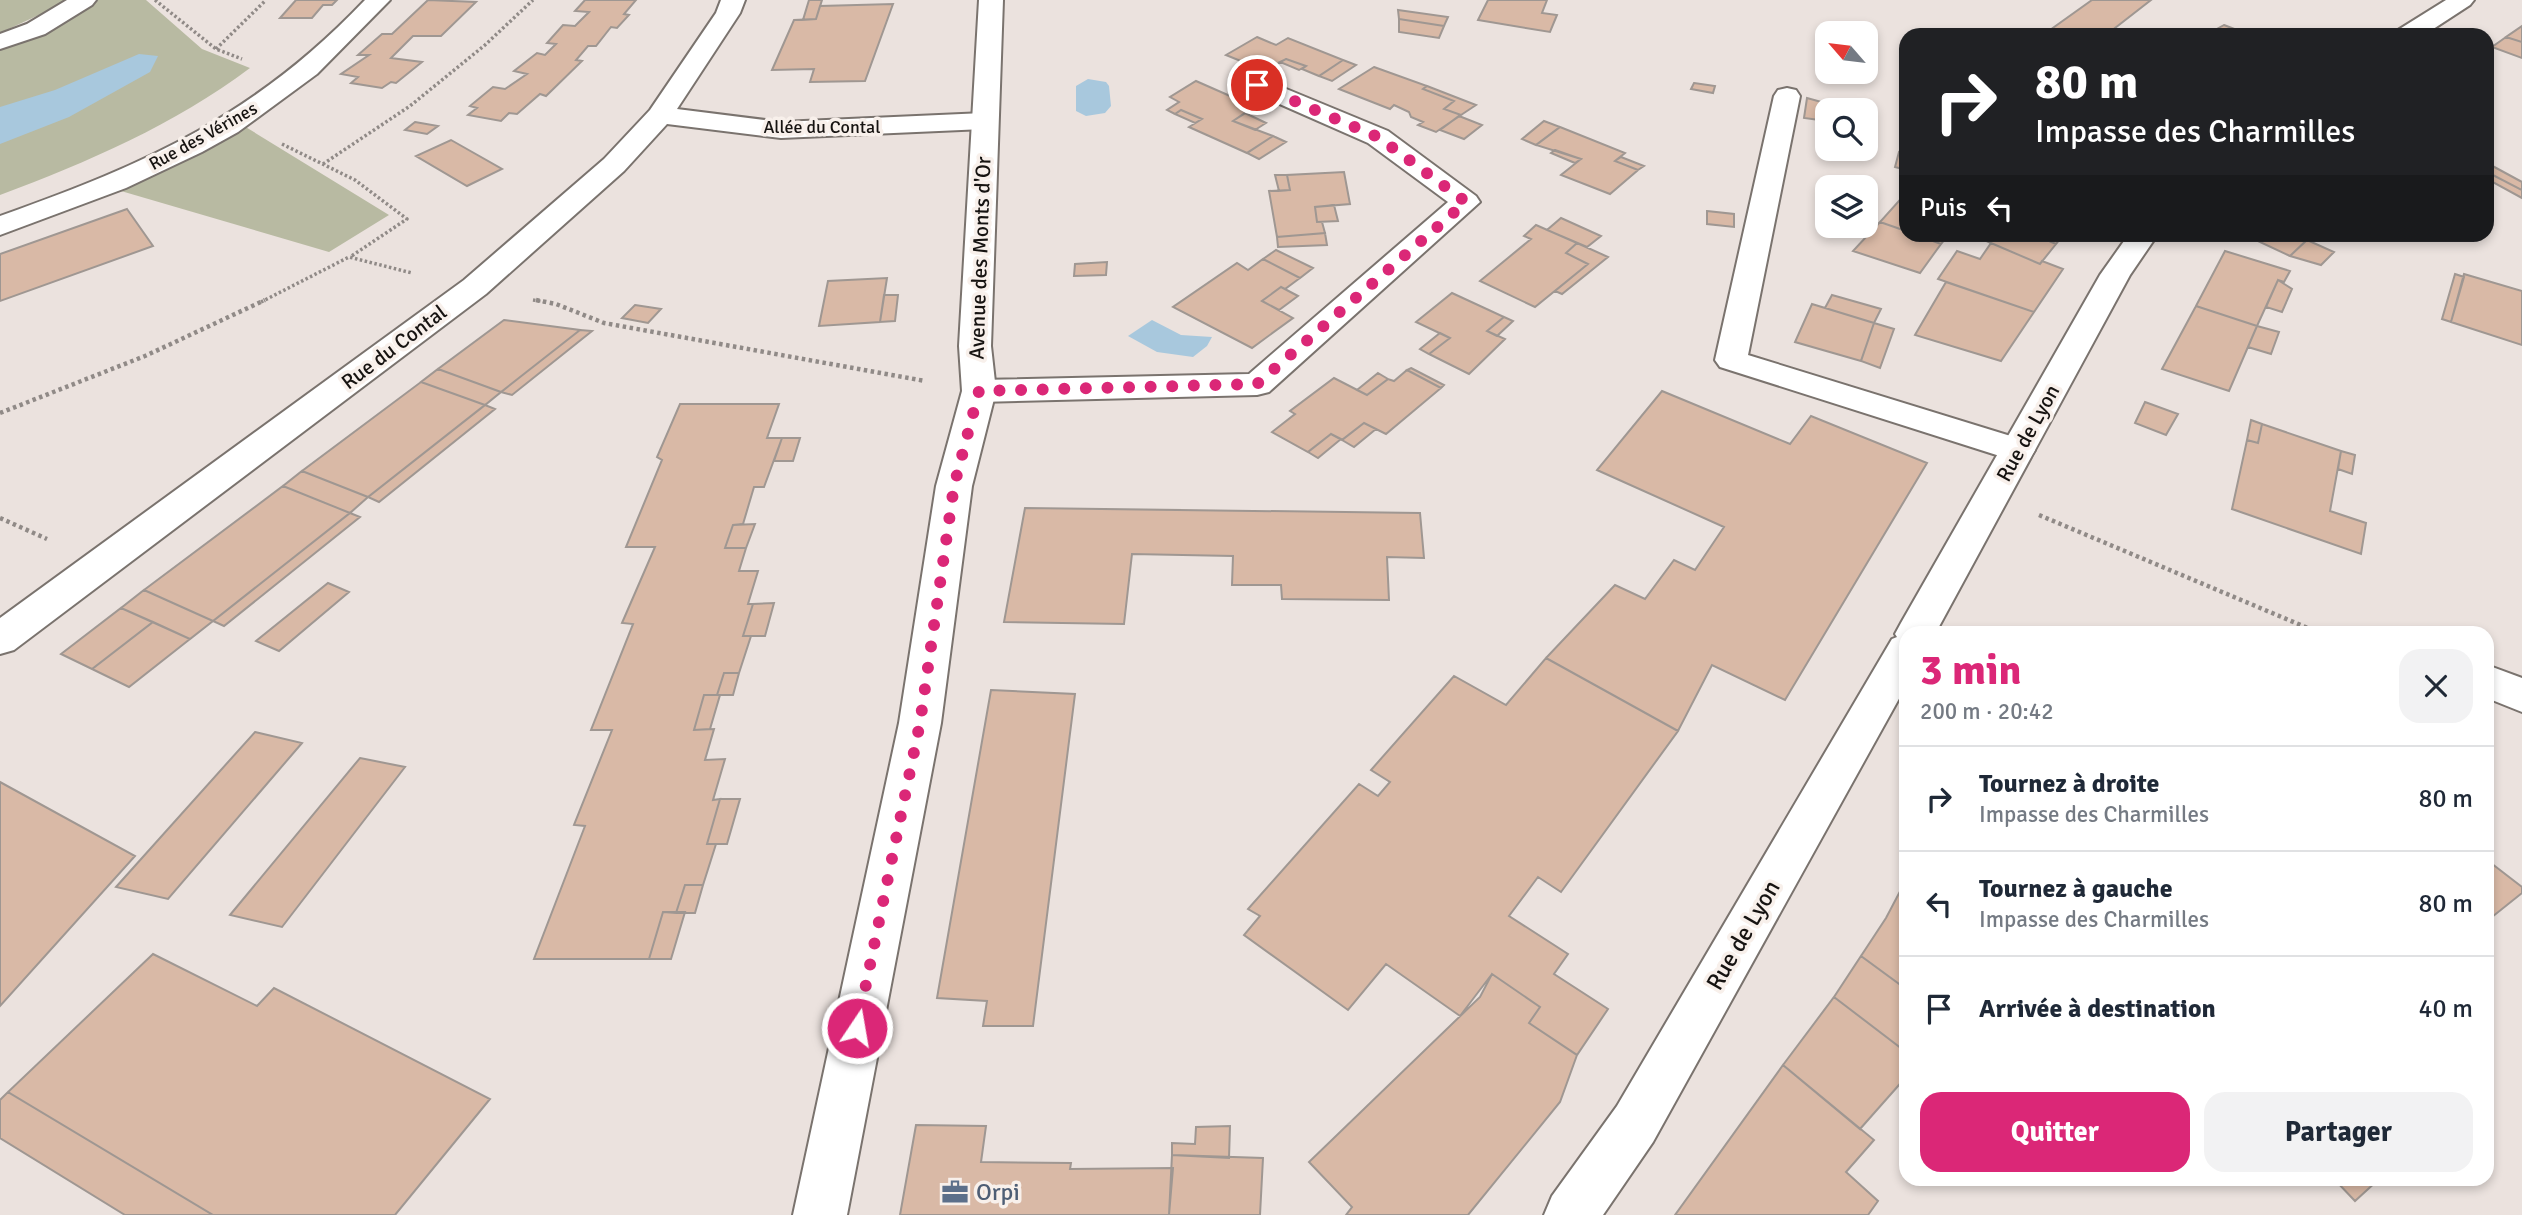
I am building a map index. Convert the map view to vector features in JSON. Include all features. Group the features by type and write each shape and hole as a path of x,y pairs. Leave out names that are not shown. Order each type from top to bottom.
{"street":[{"path":"0,42 36,29 84,0"},
{"name":"Rue des Vérines","path":"0,226 89,195 169,158 233,123 295,80 343,38 378,0"},
{"name":"Rue du Contal","path":"0,639 475,287 614,165 660,115 728,13 733,0"},
{"name":"Avenue des Monts d'Or","path":"820,1215 920,723 954,486 979,391 975,346 991,0"},
{"path":"2418,28 2462,0"},
{"path":"979,391 1257,384 1466,202 1378,137 1257,85"},
{"path":"1787,96 1731,360 2018,450"},
{"name":"Allée du Contal","path":"660,115 781,130 984,121"},
{"name":"Rue de Lyon","path":"1920,626 2115,275 2138,242"},
{"name":"Rue de Lyon","path":"1571,1215 1635,1124 1899,662"},
{"path":"2494,684 2522,696"}],"path":[{"path":"155,0 216,48 295,80"},
{"path":"216,48 266,0"},
{"path":"323,164 410,106 485,45 533,0"},
{"path":"233,123 261,131 294,151 355,180 407,219 349,257"},
{"path":"1993,496 2303,626"}],"green space":[{"path":"0,0 71,0 0,33"},
{"path":"98,0 146,0 202,49 250,68 161,125 66,169 0,195 0,47 63,20"},
{"path":"244,126 389,215 329,252 121,191"}],"water":[{"path":"139,54 158,56 150,72 69,117 0,144 0,107 55,90"},
{"path":"1088,79 1106,82 1109,86 1111,106 1105,113 1086,116 1076,111 1076,86"},
{"path":"1152,320 1181,335 1212,337 1207,346 1193,357 1157,352 1128,336"}],"building":[{"path":"296,0 337,0 332,5 323,5 312,18 280,18"},
{"path":"428,0 476,2 441,36 413,36 391,58 422,62 396,83 391,82 382,88 351,83 358,77 341,74 369,55 358,55 382,34 392,34"},
{"path":"585,0 636,0 624,14 629,15 617,28 611,27 596,46 588,46 576,60 582,61 546,96 540,94 517,114 509,113 501,121 468,115 477,108 470,106 493,87 505,89 527,74 514,71 537,53 545,55 556,44 547,43 563,25 575,26 589,12 575,11"},
{"path":"809,0 822,0 816,19 803,20"},
{"path":"1488,0 1547,0 1542,13 1557,15 1550,32 1478,20"},
{"path":"2092,0 2151,0 2115,28 2053,28"},
{"path":"893,4 865,81 810,82 814,69 772,70 794,20 816,19 820,6"},
{"path":"1398,10 1448,17 1444,26 1399,19"},
{"path":"1399,19 1444,26 1439,38 1399,32"},
{"path":"2522,26 2522,42 2506,37"},
{"path":"1257,37 1276,45 1288,38 1343,60 1319,76 1302,69 1306,66 1286,59 1265,71 1226,55"},
{"path":"2506,37 2522,42 2522,58 2494,48"},
{"path":"1286,59 1306,66 1299,70 1280,62"},
{"path":"1343,60 1356,65 1332,81 1319,76"},
{"path":"1374,67 1427,86 1423,89 1454,101 1444,109 1461,115 1436,132 1418,125 1423,122 1394,105 1390,109 1339,89"},
{"path":"1196,81 1255,107 1233,121 1273,136 1247,153 1189,127 1202,119 1181,110 1175,114 1167,110 1179,102 1170,97"},
{"path":"1694,83 1715,86 1713,93 1691,89"},
{"path":"1427,86 1476,105 1461,115 1444,109 1454,101 1423,89"},
{"path":"1807,98 1815,100 1815,119 1804,118"},
{"path":"1181,110 1202,119 1195,123 1175,114"},
{"path":"1245,113 1266,123 1255,130 1233,121"},
{"path":"1459,116 1482,125 1464,139 1440,130"},
{"path":"1544,121 1560,127 1536,145 1522,139"},
{"path":"415,122 438,126 427,134 405,130"},
{"path":"1560,127 1625,153 1615,161 1638,170 1610,194 1561,175 1581,159 1536,145"},
{"path":"1273,136 1286,142 1259,159 1247,153"},
{"path":"451,140 502,169 467,186 416,156"},
{"path":"1555,150 1581,159 1575,163 1551,153"},
{"path":"1899,152 1899,168 1895,167"},
{"path":"1621,157 1644,166 1638,170 1615,161"},
{"path":"2494,167 2522,182 2522,190 2494,176"},
{"path":"1344,172 1350,204 1315,207 1317,222 1322,222 1325,233 1277,237 1269,191 1290,190 1287,175"},
{"path":"1275,175 1287,175 1290,190 1279,191"},
{"path":"2494,176 2522,190 2522,198 2494,183"},
{"path":"1899,201 1899,229 1880,222"},
{"path":"1334,205 1338,221 1317,222 1315,207"},
{"path":"127,209 153,246 0,301 0,254"},
{"path":"1707,211 1734,214 1734,227 1707,224"},
{"path":"1561,218 1601,236 1587,247 1547,230"},
{"path":"1880,222 1899,229 1899,242 1941,244 1920,273 1853,251 1865,238 1878,238"},
{"path":"1536,225 1577,243 1566,253 1588,264 1535,307 1480,281 1531,239 1524,236"},
{"path":"1325,233 1327,245 1278,247 1277,237"},
{"path":"1989,242 2056,244 2040,264"},
{"path":"2260,242 2305,242 2290,256"},
{"path":"2305,242 2312,242 2334,252 2321,265 2290,256"},
{"path":"1577,243 1608,257 1562,294 1555,291 1588,264 1566,253"},
{"path":"1991,243 2040,264 2042,261 2063,269 2034,312 1938,279 1957,251 1980,259"},
{"path":"1276,250 1313,268 1300,278 1263,259"},
{"path":"2225,251 2290,271 2284,282 2278,280 2257,326 2196,306"},
{"path":"1263,259 1300,278 1285,289 1281,287 1262,301 1293,318 1252,348 1173,307 1237,263 1248,270"},
{"path":"1107,262 1106,275 1074,276 1075,264"},
{"path":"2455,274 2464,277 2451,322 2442,319"},
{"path":"2464,274 2522,291 2522,345 2451,322"},
{"path":"887,278 880,322 819,326 828,281"},
{"path":"2278,280 2292,289 2282,312 2266,307"},
{"path":"1946,282 2034,312 2001,361 1915,335"},
{"path":"1281,287 1298,296 1279,310 1262,301"},
{"path":"1452,293 1504,317 1487,331 1505,339 1469,374 1429,354 1450,338 1416,322"},
{"path":"884,295 898,295 895,321 880,322"},
{"path":"1832,295 1881,309 1874,323 1825,308"},
{"path":"1812,304 1874,323 1861,361 1795,342"},
{"path":"635,305 661,309 648,323 622,318"},
{"path":"2196,306 2257,326 2229,391 2162,369"},
{"path":"1504,317 1513,321 1497,336 1487,331"},
{"path":"504,320 580,330 501,392 438,369"},
{"path":"1874,323 1894,329 1880,368 1861,361"},
{"path":"2257,326 2279,332 2271,354 2248,347"},
{"path":"580,330 592,331 512,395 501,392"},
{"path":"1440,333 1450,338 1429,354 1420,349"},
{"path":"1411,368 1444,385 1441,388 1407,370"},
{"path":"438,369 501,392 485,405 421,382"},
{"path":"1407,370 1441,388 1386,434 1364,423 1342,440 1331,434 1308,452 1272,432 1295,414 1290,411 1334,378 1367,395 1388,379 1394,381"},
{"path":"1378,373 1388,379 1367,395 1357,390"},
{"path":"421,382 485,405 368,497 302,471"},
{"path":"1662,391 1790,444 1811,416 1927,463 1785,700 1712,665 1678,731 1546,658 1615,585 1645,599 1674,560 1695,570 1724,527 1597,470"},
{"path":"2145,402 2178,414 2166,435 2135,423"},
{"path":"680,404 779,404 767,438 782,438 764,487 754,487 743,524 733,525 725,548 746,548 739,571 758,571 748,604 753,604 743,636 751,636 739,673 724,673 717,695 704,695 694,730 714,729 705,760 725,759 713,800 720,799 707,844 716,844 703,885 685,885 676,913 663,912 649,959 534,959 585,826 574,825 612,730 591,730 633,624 622,623 655,547 626,547 662,460 657,457"},
{"path":"485,405 495,409 379,502 368,497"},
{"path":"2251,420 2262,424 2258,443 2247,440"},
{"path":"1364,423 1376,429 1354,447 1342,440"},
{"path":"2262,424 2341,451 2330,511 2366,523 2361,554 2232,509 2247,440 2258,443"},
{"path":"1331,434 1341,439 1318,458 1308,452"},
{"path":"782,438 800,438 793,461 774,461"},
{"path":"2341,451 2355,455 2352,474 2338,469"},
{"path":"302,471 368,497 350,513 283,486"},
{"path":"283,486 350,513 213,621 144,590"},
{"path":"1025,508 1420,513 1424,558 1387,557 1389,600 1282,599 1281,585 1232,585 1233,556 1132,554 1124,624 1004,622"},
{"path":"350,513 360,517 224,626 213,621"},
{"path":"755,524 746,548 725,548 733,525"},
{"path":"328,583 349,592 279,651 256,641"},
{"path":"144,590 213,621 190,639 121,608"},
{"path":"774,603 765,636 743,636 753,604"},
{"path":"121,608 153,622 92,669 61,654"},
{"path":"153,622 190,639 129,687 92,669"},
{"path":"1546,658 1678,731 1561,892 1538,877 1509,916 1568,954 1554,974 1608,1009 1577,1055 1529,1023 1540,1007 1492,974 1460,1016 1386,964 1348,1010 1244,935 1260,916 1248,909 1359,784 1378,796 1390,782 1371,770 1454,676 1506,705"},
{"path":"724,673 739,673 733,695 717,695"},
{"path":"991,690 1075,694 1033,1026 983,1026 987,1001 937,998"},
{"path":"704,695 720,695 710,729 694,730"},
{"path":"255,732 302,743 168,899 116,887"},
{"path":"360,758 405,767 282,927 230,915"},
{"path":"0,782 135,856 0,1006"},
{"path":"720,799 740,799 727,844 707,844"},
{"path":"2494,865 2522,887 2522,893 2494,915"},
{"path":"685,885 703,885 695,913 676,913"},
{"path":"1899,893 1899,984 1861,956"},
{"path":"663,912 685,912 671,959 649,959"},
{"path":"153,954 257,1006 274,988 490,1099 395,1215 213,1215 8,1092"},
{"path":"1861,956 1899,984 1899,1047 1834,997"},
{"path":"1492,974 1540,1007 1529,1023 1577,1055 1560,1102 1468,1215 1346,1215 1352,1207 1309,1162 1480,997"},
{"path":"1834,997 1899,1047 1899,1085 1860,1129 1783,1065"},
{"path":"1783,1065 1874,1140 1846,1172 1878,1201 1868,1215 1675,1215"},
{"path":"8,1092 213,1215 125,1215 0,1138 0,1100"},
{"path":"916,1125 986,1126 981,1162 1071,1163 1070,1169 1173,1168 1169,1215 900,1215"},
{"path":"1230,1126 1229,1158 1172,1155 1172,1143 1195,1144 1196,1127"},
{"path":"1172,1155 1263,1158 1260,1215 1169,1215"},
{"path":"2341,1186 2371,1186 2355,1201"}],"place":[{"name":"Orpi","path":"955,1192"}],"route":[{"path":"857,1028 920,723 954,486 979,391 1257,384 1466,202 1378,137 1257,85"}]}
